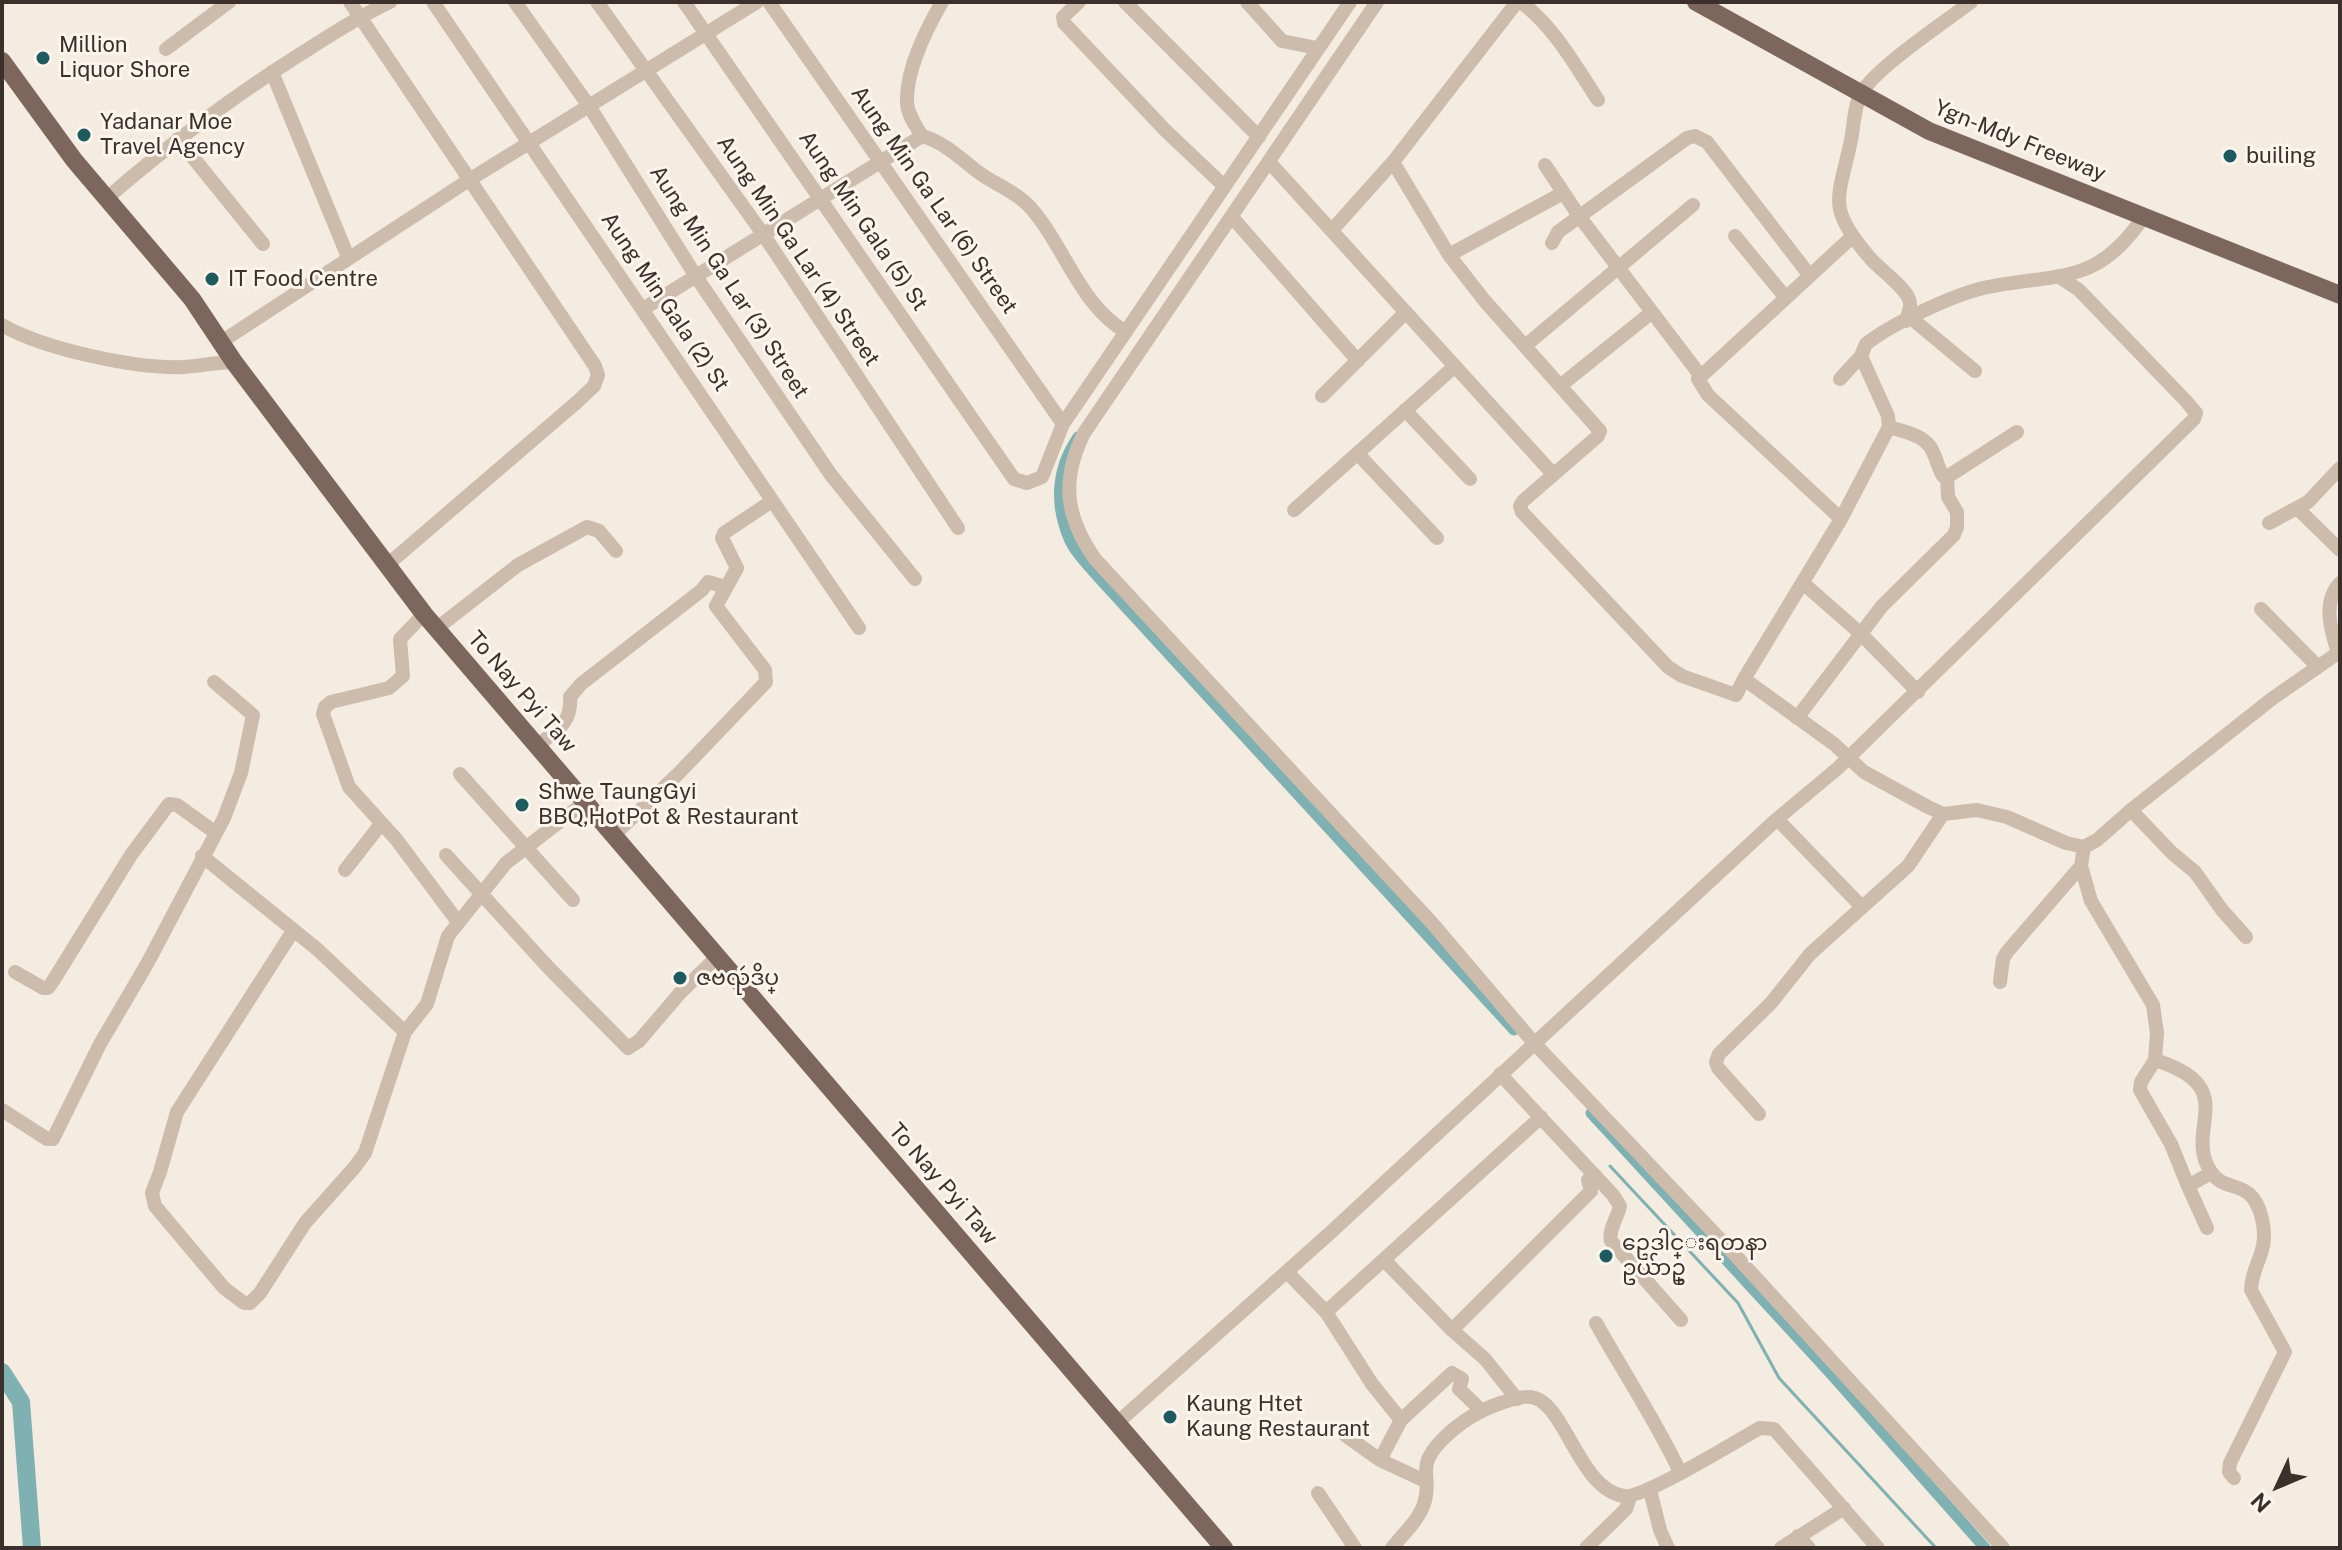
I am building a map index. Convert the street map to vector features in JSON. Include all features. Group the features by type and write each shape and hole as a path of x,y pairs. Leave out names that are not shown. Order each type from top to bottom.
{"main road":[{"name":"Ygn-Mdy Freeway","path":"1696,2 1929,131 2340,295"},
{"name":"To Nay Pyi Taw","path":"2,61 35,109 106,199 192,299 234,362 430,621 1224,1548"}],"street":[{"path":"166,49 229,2"},
{"path":"350,2 595,366 598,375 594,386 577,402 386,566"},
{"path":"106,199 178,139 272,72 359,16 390,2"},
{"name":"Aung Min Gala (2) St","path":"433,2 859,628"},
{"name":"Aung Min Ga Lar (3) Street","path":"515,2 589,106 697,278 831,475 915,579"},
{"name":"Aung Min Ga Lar (4) Street","path":"597,2 763,234 958,528"},
{"name":"Aung Min Gala (5) St","path":"684,2 1018,482 1035,481 1042,477 1063,424"},
{"path":"221,342 469,180 757,2"},
{"name":"Aung Min Ga Lar (6) Street","path":"769,2 1063,424"},
{"path":"942,2 916,53 907,102 922,136 941,143 982,175 1028,204 1090,298 1104,315 1126,332"},
{"path":"1079,2 1063,17 1064,23 1165,130 1223,185"},
{"path":"1125,2 1259,137"},
{"path":"1247,2 1282,41 1317,48"},
{"path":"1063,424 1350,2"},
{"path":"1377,2 1084,433 1075,452 1068,491 1076,525 1095,559 1432,923 1530,1046 1736,1256 2003,1548"},
{"path":"1332,230 1393,162 1519,2 1535,12 1563,45 1598,100"},
{"path":"1909,319 1910,302 1907,295 1853,236 1842,219 1837,195 1861,93 1892,63 1971,2"},
{"path":"272,72 348,257"},
{"path":"643,309 922,136"},
{"path":"1552,243 1558,232 1579,216 1687,138 1695,136 1707,142 1810,276"},
{"path":"178,139 263,244"},
{"path":"1393,162 1449,255 1484,300 1600,432 1523,501 1520,509 1668,667 1682,676 1736,695 1841,519 1889,427 1888,416 1861,356 1862,348 1909,319 1972,291 2085,269 2106,259 2128,239 2144,216"},
{"path":"1270,163 1553,474"},
{"path":"1545,165 1579,216 1700,375"},
{"path":"1449,255 1563,193"},
{"path":"1525,346 1693,205"},
{"path":"1232,217 1358,361"},
{"path":"1735,236 1786,298"},
{"path":"1841,519 1698,383 1700,375 1853,236"},
{"path":"1116,1424 1287,1272 1777,819 1838,768 2196,417 2195,410 2079,290 2058,276"},
{"path":"1322,396 1406,312"},
{"path":"1560,386 1652,312"},
{"path":"1909,319 1975,371"},
{"path":"2,325 49,345 118,360 184,367 208,362 234,362"},
{"path":"1840,379 1861,356"},
{"path":"1294,510 1455,366"},
{"path":"1405,410 1470,479"},
{"path":"1889,427 1927,442 1943,476 1947,477"},
{"path":"1947,477 2017,432"},
{"path":"1358,454 1437,538"},
{"path":"2269,523 2316,494 2340,468"},
{"path":"1797,718 1882,606 1954,535 1957,512 1948,497 1947,477"},
{"path":"614,835 766,682 765,670 716,606 737,568 722,538 724,533 772,501"},
{"path":"2297,508 2340,550"},
{"path":"458,922 396,839 349,787 323,714 325,707 331,702 397,684 403,676 400,639 518,565 587,527 599,531 616,551"},
{"path":"537,746 567,721 570,697 581,684 702,590 708,582 725,587"},
{"path":"1803,583 1860,633 1918,692"},
{"path":"1744,679 1834,744 1846,758 1879,782 1943,814 1977,810 2007,817 2066,843 2084,847 2097,840 2131,810 2317,666 2338,653 2330,626 2330,605 2334,589 2340,583"},
{"path":"2261,609 2317,666"},
{"path":"2,1110 47,1139 53,1139 100,1044 147,964 224,818 241,773 253,715 214,682"},
{"path":"460,774 573,900"},
{"path":"293,931 177,1112 152,1193 155,1206 224,1288 244,1303 250,1303 260,1293 305,1223 365,1153 405,1032 427,1004 448,936 506,863 585,802"},
{"path":"15,972 48,988 131,855 169,804 177,805 216,833"},
{"path":"2131,810 2195,872 2246,937"},
{"path":"1759,1114 1718,1068 1716,1062 1719,1054 1771,1003 1810,954 1908,866 1943,814"},
{"path":"1777,819 1862,907"},
{"path":"345,870 381,824"},
{"path":"2084,847 2081,866 2091,901 2153,1005 2157,1033 2155,1060 2141,1082 2140,1090 2171,1144 2207,1228"},
{"path":"446,855 483,892 547,966 628,1048 639,1041 680,993 717,957"},
{"path":"202,856 317,949 405,1032"},
{"path":"2000,982 2007,952 2081,866"},
{"path":"2155,1060 2168,1064 2193,1080 2204,1093 2205,1152 2211,1173 2246,1190 2259,1208 2265,1244 2251,1290 2285,1352 2230,1463 2229,1472 2234,1478"},
{"path":"1500,1074 1620,1206 1611,1241 1681,1320"},
{"path":"1326,1312 1541,1117"},
{"path":"2188,1186 2211,1173"},
{"path":"1452,1330 1591,1191 1588,1180 1595,1175"},
{"path":"1385,1261 1485,1359 1517,1399"},
{"path":"1287,1272 1326,1312 1360,1368 1401,1420"},
{"path":"1596,1323 1680,1472"},
{"path":"1380,1460 1401,1420 1454,1372 1462,1379 1459,1389 1481,1410"},
{"path":"1392,1548 1420,1515 1426,1496 1425,1464 1432,1451 1464,1420 1481,1410 1533,1397 1548,1405 1589,1470 1616,1494 1630,1497 1650,1490 1760,1428 1770,1428 1777,1432 1878,1548"},
{"path":"1345,1435 1380,1460 1425,1481"},
{"path":"1650,1490 1668,1548"},
{"path":"1318,1493 1355,1548"},
{"path":"1586,1548 1626,1509 1630,1497"},
{"path":"1781,1548 1844,1508"},
{"path":"1798,1536 1809,1548"}],"waterway":[{"path":"1078,437 1065,462 1060,488 1061,514 1076,551 1514,1030"},
{"path":"1591,1113 1831,1374 1985,1548"},
{"path":"1610,1166 1738,1303 1779,1378 1936,1548"},
{"path":"2,1372 21,1402 32,1548"}],"place":[{"name":"Million Liquor Shore","path":"43,58"},
{"name":"Yadanar Moe Travel Agency","path":"84,135"},
{"name":"builing","path":"2230,156"},
{"name":"IT Food Centre","path":"212,279"},
{"name":"Shwe TaungGyi BBQ,HotPot & Restaurant","path":"522,805"},
{"name":"ဇဗၺဴဒိပ္","path":"680,978"},
{"name":"ဥေဒါင္းရတနာ ဥယ်ာဥ္","path":"1606,1256"},
{"name":"Kaung Htet Kaung Restaurant","path":"1170,1417"}]}
